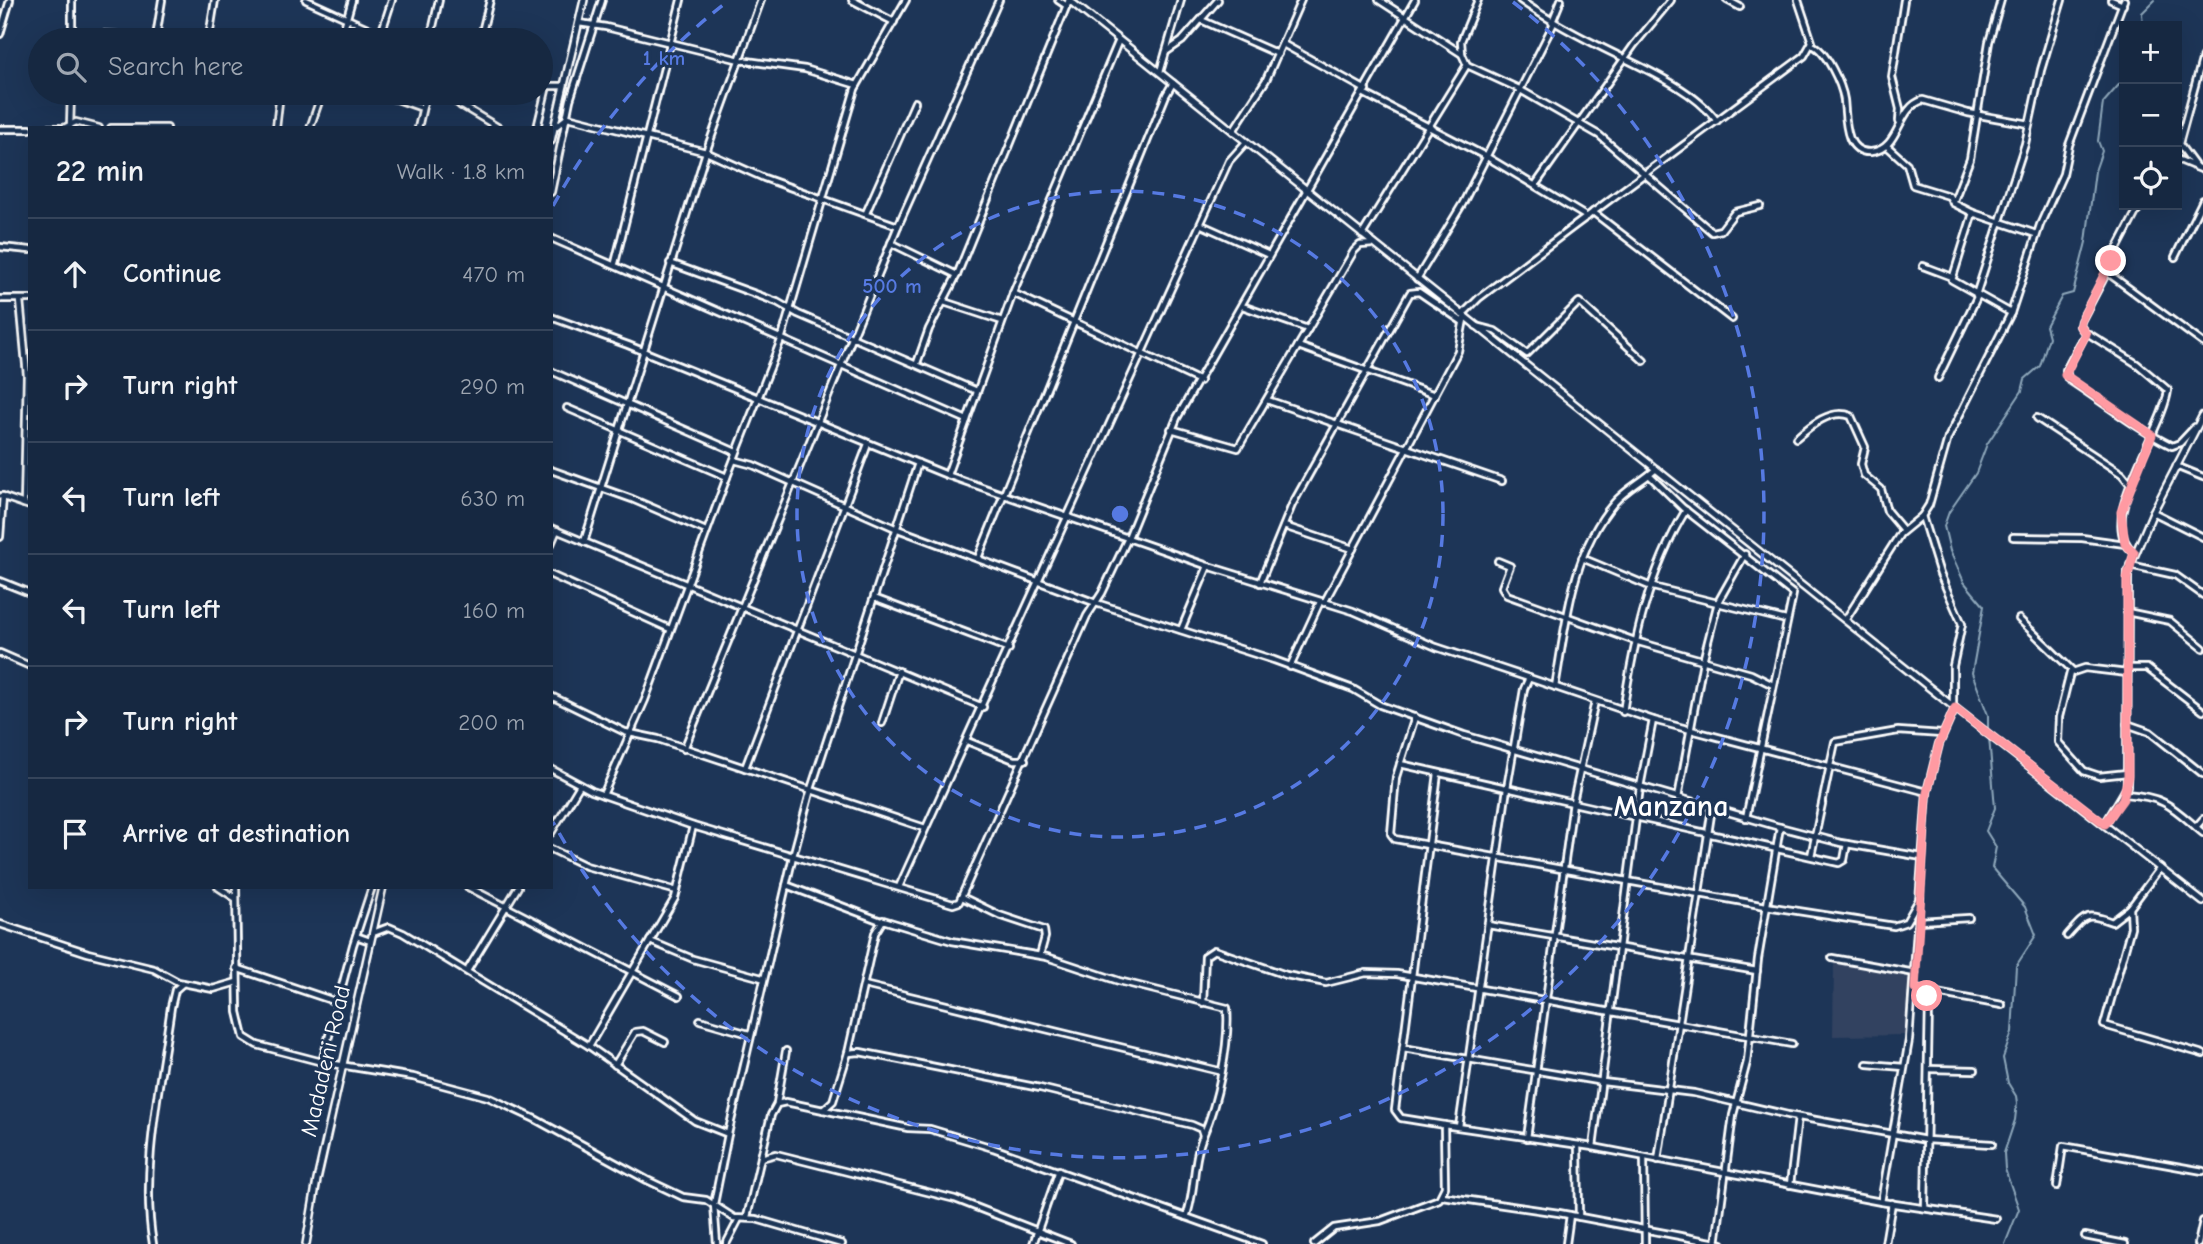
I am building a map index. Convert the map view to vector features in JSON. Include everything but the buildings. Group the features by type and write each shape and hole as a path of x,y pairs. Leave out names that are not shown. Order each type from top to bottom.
{"street":[{"path":"0,34 10,0"},
{"path":"72,0 72,28"},
{"path":"157,28 162,0"},
{"path":"211,28 215,0"},
{"path":"306,0 367,28"},
{"path":"344,28 352,0"},
{"path":"383,28 392,0"},
{"path":"433,28 439,0"},
{"path":"483,28 490,0"},
{"path":"553,131 584,0"},
{"path":"553,182 578,69 602,0"},
{"path":"615,263 681,0"},
{"path":"584,542 616,432 706,152 761,0"},
{"path":"854,0 894,22"},
{"path":"603,795 631,733 781,340 857,85 906,0"},
{"path":"684,749 898,226 999,0"},
{"path":"1058,0 1068,2 1160,72 1463,318"},
{"path":"1165,52 1182,41 1217,0"},
{"path":"1233,131 1253,104 1301,0"},
{"path":"1378,0 1462,54"},
{"path":"553,770 603,795 693,826 953,904 962,897 1087,616 1128,538 1171,429 1415,0"},
{"path":"1478,0 1461,41 1462,54 1467,65 1518,88 1613,145 1644,175 1714,233 1721,230 1734,212 1760,206"},
{"path":"1520,0 1553,22 1667,81 1710,112 1717,121"},
{"path":"1417,279 1487,157 1518,88 1553,22 1561,0"},
{"path":"1536,184 1671,0"},
{"path":"1727,0 1740,7"},
{"path":"1798,0 1812,45 1822,50 1843,95 1847,129 1854,145 1868,152 1887,146 1909,107 1923,100 1978,115 2029,124"},
{"path":"1899,125 1900,110 1892,77 1904,0"},
{"path":"1953,203 1970,159 1989,42 2001,0"},
{"path":"1938,377 1977,295 2029,124 2040,70 2062,0"},
{"path":"1846,619 1903,530 1922,516 1931,498 1953,426 2011,313 2036,234 2063,174 2069,145 2123,2 2111,0"},
{"path":"1160,72 1180,1"},
{"path":"917,363 929,329 957,275 1068,2"},
{"path":"1201,20 1278,54"},
{"path":"579,23 740,60 806,69 857,85"},
{"path":"947,475 1013,293 1119,40"},
{"path":"1283,44 1430,129 1536,184 1587,217"},
{"path":"1290,667 1322,602 1353,549 1461,344 1463,318 1479,298 1804,56 1812,45"},
{"path":"2196,167 2181,151 2179,144 2203,56"},
{"path":"1362,235 1430,129 1467,65"},
{"path":"553,83 564,86"},
{"path":"978,558 1173,83"},
{"path":"560,102 568,117 706,152 898,226"},
{"path":"866,213 915,102"},
{"path":"66,126 69,105"},
{"path":"275,126 278,105"},
{"path":"311,126 318,105"},
{"path":"410,105 422,108"},
{"path":"418,126 423,105"},
{"path":"537,126 542,105"},
{"path":"461,106 496,126"},
{"path":"553,131 568,117"},
{"path":"68,126 76,122 91,126"},
{"path":"0,129 28,129"},
{"path":"899,887 1231,157 1245,142"},
{"path":"1887,146 1907,164 1913,186 1950,197 1953,203 1973,213 2036,234"},
{"path":"2182,161 2203,170"},
{"path":"2175,257 2203,200"},
{"path":"2125,544 2120,517 2168,394 2167,387 2137,364 2086,334 2080,326 2138,210"},
{"path":"1593,212 1732,319"},
{"path":"1973,213 1952,277 1953,282 2011,313"},
{"path":"1202,225 1269,256"},
{"path":"553,239 615,263 781,340 967,419"},
{"path":"891,243 957,275"},
{"path":"1171,429 1238,448 1356,247 1374,244"},
{"path":"0,247 28,250"},
{"path":"670,263 769,299 977,391"},
{"path":"1923,266 1952,277"},
{"path":"2107,271 2203,343"},
{"path":"1260,583 1292,505 1412,291 1419,292 1476,326 2203,902"},
{"path":"1013,293 1144,352 1200,381"},
{"path":"0,299 28,299"},
{"path":"0,537 1,496 27,505 27,375 20,300"},
{"path":"944,302 1002,321"},
{"path":"1476,326 1495,331 1527,354 1579,302 1644,361"},
{"path":"1242,306 1308,329"},
{"path":"553,318 628,345 818,425 947,475 1208,566 1365,615 1436,647 1623,712 1691,729 1760,751 1927,793"},
{"path":"2086,334 2066,370 2066,377 2152,435 2175,446 2203,415"},
{"path":"1297,346 1435,395"},
{"path":"553,372 737,452"},
{"path":"1267,400 1407,446 1502,481"},
{"path":"567,408 616,432 727,477"},
{"path":"1796,438 1814,422 1832,416 1850,416 1865,447 1861,464 1864,475 1881,489 1887,511 1903,530"},
{"path":"2037,418 2122,474 2131,486"},
{"path":"2105,824 2125,794 2128,773 2126,612 2130,565 2195,426"},
{"path":"745,768 868,444"},
{"path":"734,460 753,465 895,528 1096,603 1290,667 1415,717 1746,818 1847,844 1922,857"},
{"path":"717,1244 714,1204 749,1034 793,856 811,789 918,463"},
{"path":"2175,466 2203,477"},
{"path":"1555,687 1567,615 1582,558 1615,503 1657,469"},
{"path":"553,471 706,531"},
{"path":"1649,475 1686,510 1793,594 1746,818"},
{"path":"1623,712 1634,641 1649,586 1686,510"},
{"path":"2153,512 2203,537"},
{"path":"1881,1202 1915,989 1927,793 1942,733 1954,707 1953,666 1962,624 1940,574 1922,516"},
{"path":"1284,526 1353,549"},
{"path":"554,529 983,707"},
{"path":"2014,537 2082,538 2125,544 2134,552"},
{"path":"1678,798 1703,661 1718,602 1745,554"},
{"path":"1582,558 1649,586 1786,620"},
{"path":"1498,561 1510,566 1503,587 1505,594 1634,641 1773,685"},
{"path":"2130,565 2175,575 2203,595"},
{"path":"1181,630 1208,566"},
{"path":"553,576 670,629"},
{"path":"0,581 28,592"},
{"path":"874,598 1009,649"},
{"path":"2126,612 2170,621 2203,648"},
{"path":"2019,619 2047,642 2073,671"},
{"path":"0,653 28,665"},
{"path":"2128,773 2099,776 2084,771 2058,742 2067,678 2073,671 2085,668 2147,668 2203,711"},
{"path":"882,723 899,671"},
{"path":"1459,1127 1513,748 1529,678"},
{"path":"553,697 631,733 650,736 925,828"},
{"path":"1527,1138 1573,802 1595,701"},
{"path":"1415,717 1395,789 1392,837 1697,894 1900,926 1911,915 1921,896"},
{"path":"1593,1147 1640,787 1653,720"},
{"path":"2127,724 2150,732 2203,774"},
{"path":"1811,856 1833,744 1843,738 1898,731 1942,733"},
{"path":"967,741 1014,760 1025,760"},
{"path":"1400,764 1842,863 1847,844"},
{"path":"1438,773 1395,1114 1401,1118 1593,1147 1881,1202 1996,1219"},
{"path":"553,830 580,785"},
{"path":"2125,794 2158,797 2203,833"},
{"path":"1658,1160 1712,808"},
{"path":"2196,827 2203,819"},
{"path":"589,1046 677,891 693,826"},
{"path":"1314,1244 1334,1228 1380,1221 1430,1204 1442,1196 1570,1215 1718,1244 1735,1103 1744,1079 1766,906 1780,827"},
{"path":"553,850 599,870 677,891"},
{"path":"2067,936 2085,916 2093,914 2112,922 2130,908 2160,868"},
{"path":"786,885 881,921 960,943 1040,955 1227,1008 1227,1030 1211,1121 1203,1136 1186,1217"},
{"path":"221,889 235,898"},
{"path":"236,889 239,1026 247,1041 273,1051 413,1077 488,1097 683,1196 714,1204 739,1219 747,1217 842,1244"},
{"path":"322,1062 371,889"},
{"name":"Madadeni Road","path":"306,1244 341,1064 383,889"},
{"path":"472,889 680,996"},
{"path":"467,971 517,889"},
{"path":"962,897 999,915 1044,930 1046,934 1040,955"},
{"path":"2130,908 2131,927 2104,1025 2203,1054"},
{"path":"1919,921 1969,918"},
{"path":"823,1110 833,1101 848,1053 881,921"},
{"path":"0,924 88,953 153,969 183,983 213,989 237,982"},
{"path":"1488,925 1757,971"},
{"path":"372,934 393,927 589,1046 695,1122 728,1134"},
{"path":"356,936 370,941"},
{"path":"650,941 693,959 762,978"},
{"path":"1203,1003 1205,956 1212,950 1286,975 1326,983 1375,972 1792,1044"},
{"path":"1832,958 1915,973"},
{"path":"236,968 337,1002"},
{"path":"153,1244 150,1203 154,1135 171,1007 175,990 183,983"},
{"path":"863,985 1219,1071"},
{"path":"1915,989 2002,1005"},
{"path":"1925,991 1929,1004 1925,1207"},
{"path":"700,1020 749,1034"},
{"path":"615,1065 635,1032 643,1031 666,1042"},
{"path":"1403,1048 1603,1082 1669,1090 1892,1135 1992,1144"},
{"path":"747,1217 771,1115 777,1104 786,1051"},
{"path":"848,1053 860,1052 1053,1091 1196,1126 1202,1130 1203,1136"},
{"path":"1867,1065 1904,1067"},
{"path":"1929,1069 1975,1070"},
{"path":"777,1104 786,1102 934,1131 1059,1170 1262,1244"},
{"path":"1790,1185 1798,1117"},
{"path":"1442,1196 1445,1183 1444,1125"},
{"path":"1578,1145 1579,1217"},
{"path":"2057,1186 2063,1146 2203,1171"},
{"path":"761,1158 776,1154 942,1195 1071,1244"},
{"path":"1644,1157 1645,1244"},
{"path":"1033,1244 1059,1170"},
{"path":"1885,1244 1892,1203"},
{"path":"1566,1244 1570,1215"},
{"path":"726,1244 739,1219"},
{"path":"2197,1244 2203,1221"},
{"path":"2085,1236 2124,1244"}],"shaded area":[{"path":"1834,960 1912,974 1908,1035 1833,1036"}],"waterway":[{"path":"2143,21 2142,13 2155,0"},
{"path":"1988,732 1988,715 1972,673 1984,606 1964,582 1950,551 1944,526 1949,512 1976,473 1987,444 2022,391 2025,379 2040,366 2049,337 2046,326 2062,296 2073,293 2086,242 2095,171 2102,151 2098,141 2103,103 2120,84"},
{"path":"1989,737 1995,808 1986,831 1996,847 1992,868 2025,907 2036,935 2016,966 2012,1032 2003,1058 2008,1083 2017,1103 2015,1120 2004,1153 2005,1169 2019,1209 2005,1244"}],"district":[{"name":"Manzana","path":"1671,806"}],"route":[{"path":"1927,996 1925,991 1915,989 1923,824 1934,756 1944,727 1955,708 2105,824 2123,799 2127,788 2127,579 2134,552 2125,544 2120,517 2152,435 2065,375 2086,334 2080,326 2081,321 2111,261"}]}
